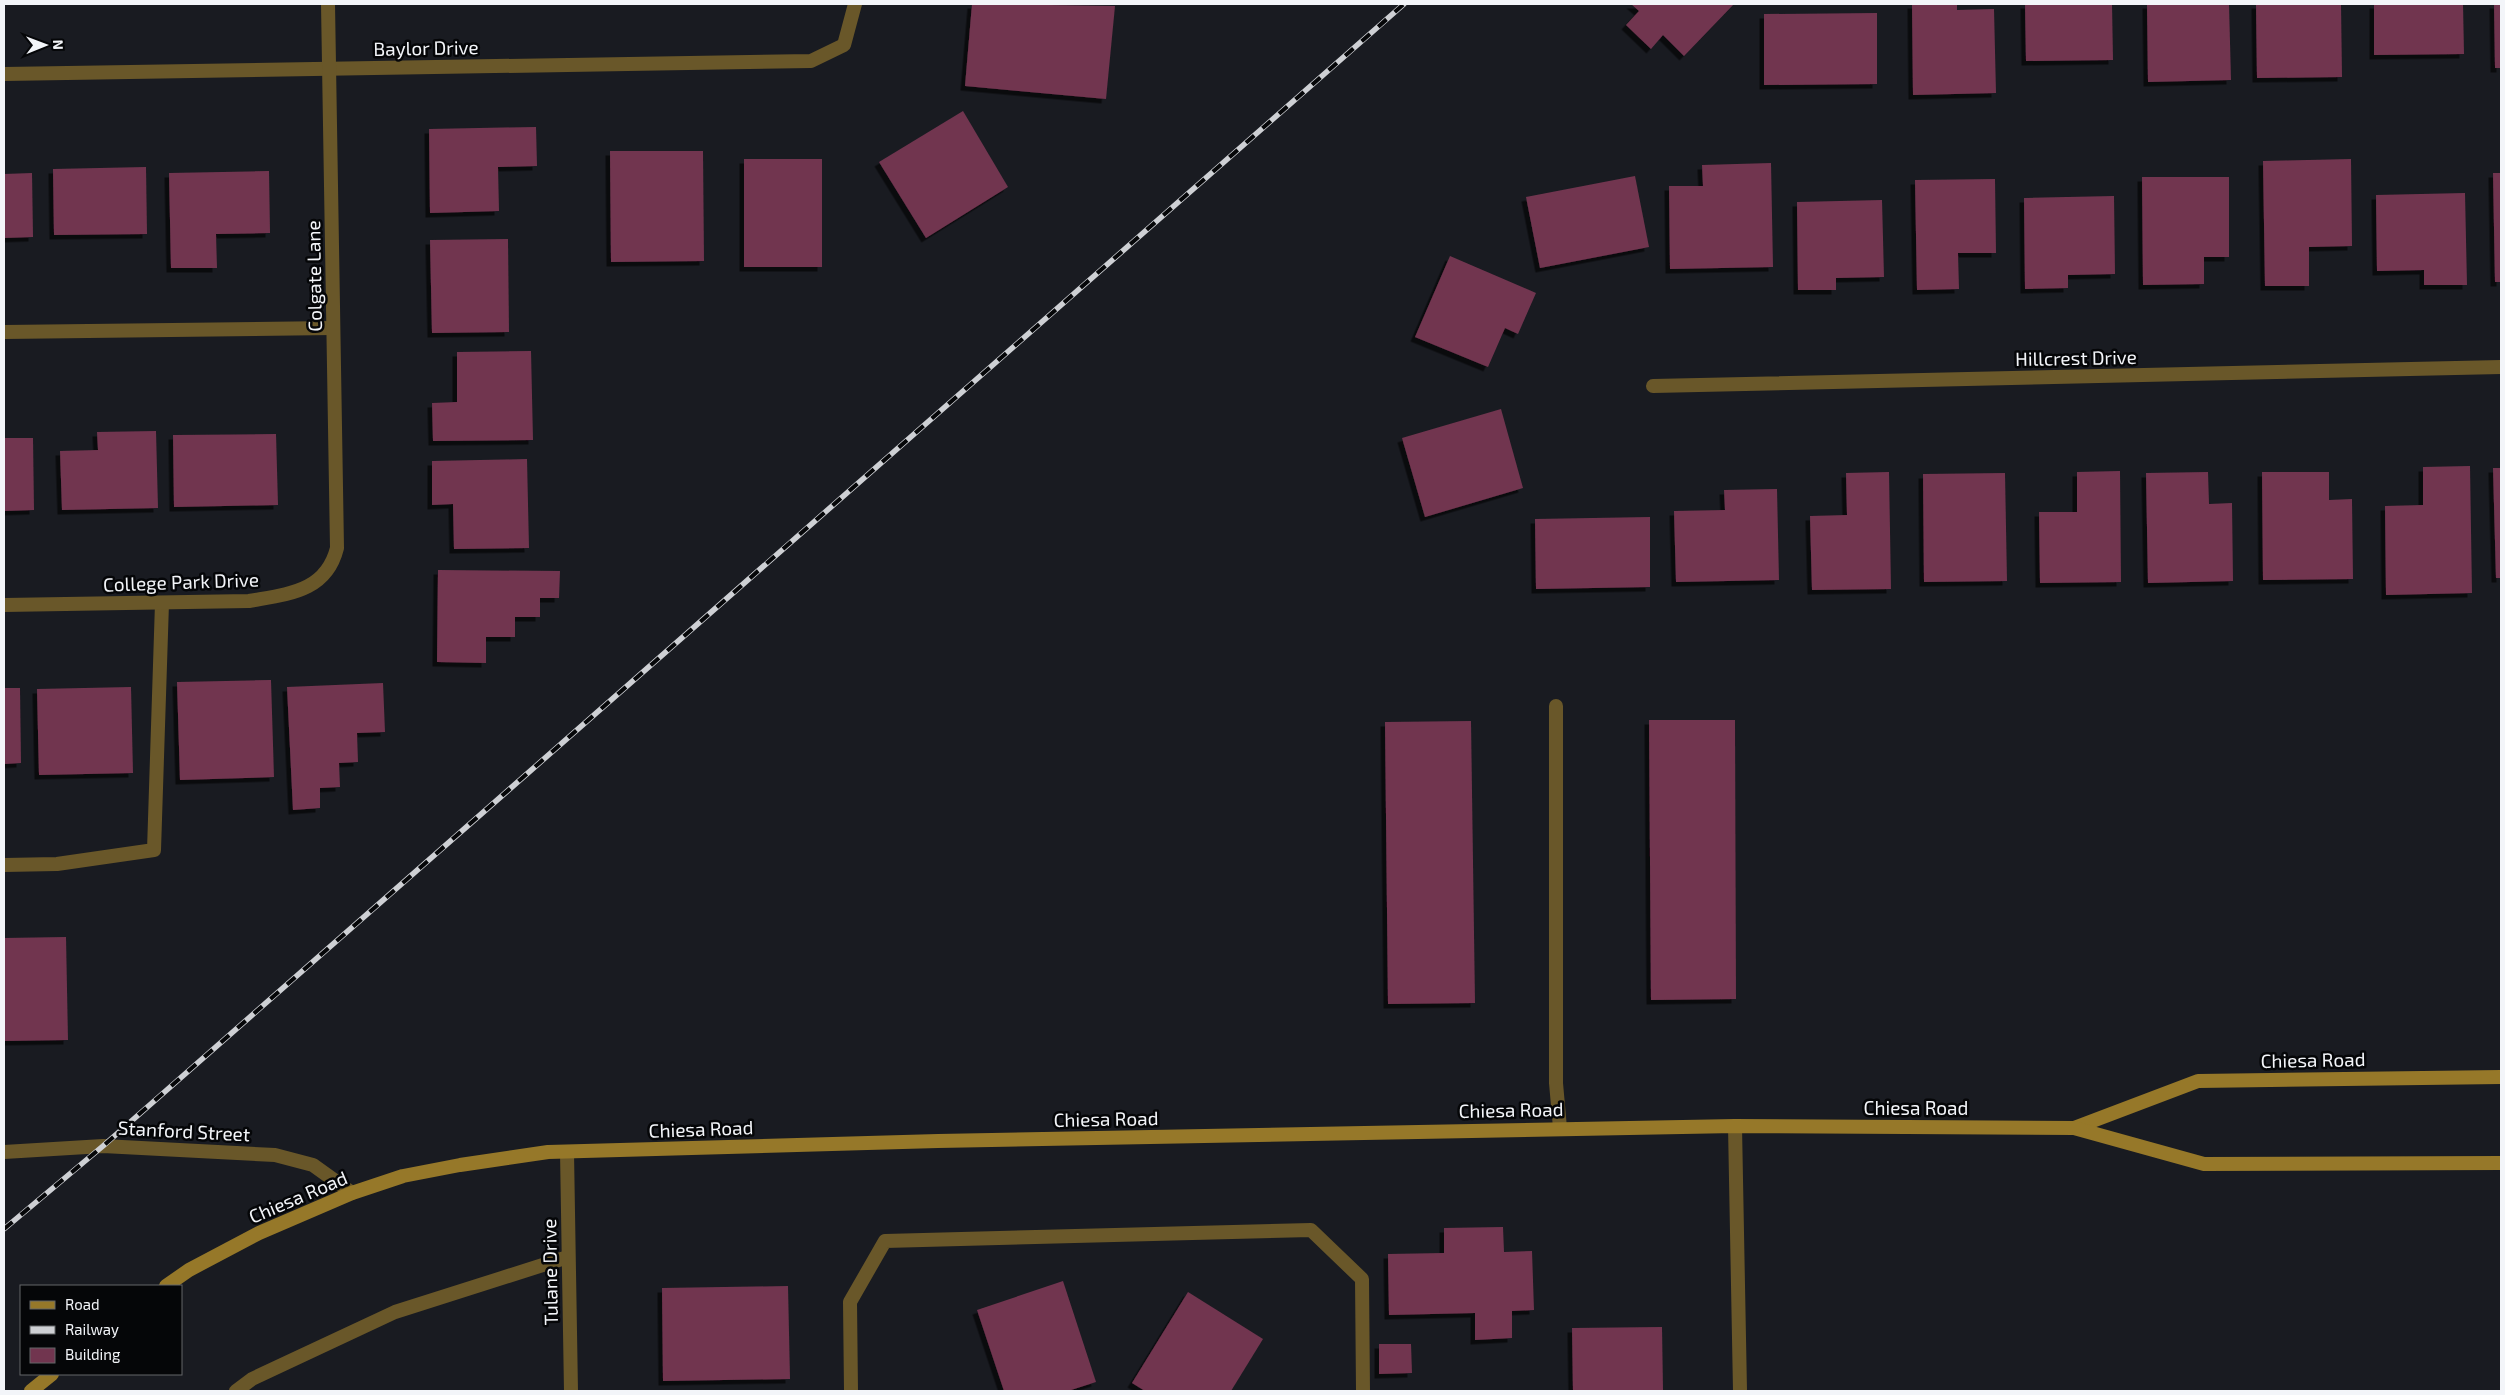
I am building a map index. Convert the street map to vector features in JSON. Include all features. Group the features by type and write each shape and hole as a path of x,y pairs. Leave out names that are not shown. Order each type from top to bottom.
{"main road":[{"name":"Chiesa Road","path":"2074,1128 2198,1081 2501,1077"},
{"name":"Chiesa Road","path":"167,1285 189,1270 259,1233 352,1193 403,1176 460,1164 548,1152 948,1140 1735,1126 2074,1128 2204,1164 2501,1163"},
{"path":"31,1391 51,1375"}],"street":[{"name":"Colgate Lane","path":"328,4 337,548"},
{"name":"Baylor Drive","path":"4,74 811,61 844,45 855,4"},
{"path":"4,332 333,328"},
{"name":"Hillcrest Drive","path":"1652,386 2501,367"},
{"name":"College Park Drive","path":"4,605 249,601 288,594 316,583 333,565 337,548"},
{"path":"4,865 57,864 154,850 162,603"},
{"path":"1556,706 1556,1082 1560,1128"},
{"path":"1735,1126 1740,1391"},
{"name":"Stanford Street","path":"4,1152 103,1146 275,1154 313,1165 352,1193"},
{"name":"Tulane Drive","path":"566,1152 571,1391"},
{"path":"851,1391 850,1302 885,1241 1311,1230 1362,1279 1363,1391"},
{"path":"236,1391 252,1379 395,1312 568,1257"}],"building":[{"path":"972,4 1115,6 1106,99 965,86"},
{"path":"1631,4 1734,4 1684,56 1663,35 1651,49 1626,25 1639,11"},
{"path":"1912,4 1957,4 1957,10 1994,9 1996,93 1913,95"},
{"path":"2025,4 2112,4 2113,60 2026,61"},
{"path":"2147,4 2229,4 2231,80 2148,82"},
{"path":"2256,4 2341,4 2342,77 2257,78"},
{"path":"2374,4 2463,4 2464,54 2374,55"},
{"path":"2494,4 2501,4 2501,68 2495,68"},
{"path":"1877,13 1877,84 1764,85 1764,14"},
{"path":"963,111 1008,187 926,238 879,162"},
{"path":"536,127 537,166 498,167 499,211 430,213 429,129"},
{"path":"610,151 703,151 704,261 611,262"},
{"path":"744,159 822,159 822,267 744,267"},
{"path":"2351,159 2352,246 2309,247 2309,286 2265,286 2263,161"},
{"path":"1771,163 1773,267 1670,269 1669,186 1703,186 1702,165"},
{"path":"146,167 147,234 54,235 53,169"},
{"path":"269,171 270,233 216,234 217,268 171,268 169,173"},
{"path":"32,173 33,237 4,238 4,174"},
{"path":"2493,173 2501,173 2501,282 2495,282"},
{"path":"1635,176 1649,247 1540,268 1526,197"},
{"path":"2142,177 2229,177 2229,257 2204,257 2204,284 2143,285"},
{"path":"1995,179 1996,253 1958,253 1959,289 1917,290 1915,180"},
{"path":"2465,193 2467,285 2424,285 2424,270 2377,271 2376,195"},
{"path":"2114,196 2115,274 2068,275 2068,288 2025,289 2024,198"},
{"path":"1882,200 1884,277 1836,278 1836,290 1798,290 1797,202"},
{"path":"508,239 509,332 432,333 430,240"},
{"path":"1450,256 1536,293 1518,334 1505,328 1488,367 1415,337"},
{"path":"531,351 533,440 433,441 432,403 457,402 457,352"},
{"path":"1501,409 1523,488 1425,517 1402,438"},
{"path":"156,431 158,508 62,510 60,451 98,450 97,432"},
{"path":"276,434 278,505 174,507 173,435"},
{"path":"4,438 33,438 34,510 4,511"},
{"path":"527,459 529,548 454,549 453,504 432,505 432,461"},
{"path":"2470,466 2472,593 2386,595 2385,506 2423,505 2423,467"},
{"path":"2493,468 2501,468 2501,578 2496,578"},
{"path":"2120,471 2121,582 2040,583 2039,512 2077,512 2077,472"},
{"path":"1889,472 1891,589 1812,590 1810,516 1847,515 1846,473"},
{"path":"2208,472 2209,504 2232,503 2233,581 2148,583 2146,473"},
{"path":"2262,472 2329,472 2329,500 2352,499 2353,579 2263,580"},
{"path":"2005,473 2007,581 1924,582 1923,474"},
{"path":"1777,489 1779,580 1676,582 1674,511 1725,510 1724,490"},
{"path":"1650,517 1650,587 1536,589 1535,519"},
{"path":"438,570 560,571 559,598 540,598 540,617 515,617 515,637 486,637 486,663 437,662"},
{"path":"271,680 274,777 180,780 177,682"},
{"path":"383,683 385,732 357,733 358,762 339,763 340,787 320,788 320,808 293,810 287,687"},
{"path":"131,687 133,773 39,775 37,689"},
{"path":"4,688 20,688 21,763 4,764"},
{"path":"1649,720 1735,720 1736,999 1651,1000"},
{"path":"1471,721 1475,1003 1388,1004 1385,722"},
{"path":"66,937 68,1040 4,1041 4,938"},
{"path":"1503,1227 1504,1252 1532,1251 1534,1310 1512,1311 1512,1338 1475,1340 1475,1313 1389,1315 1388,1254 1444,1253 1444,1228"},
{"path":"1063,1281 1096,1382 1068,1391 1004,1391 977,1310"},
{"path":"788,1286 790,1379 663,1381 662,1288"},
{"path":"1188,1292 1263,1339 1231,1391 1145,1391 1132,1383"},
{"path":"1662,1327 1663,1391 1573,1391 1572,1328"},
{"path":"1379,1344 1411,1344 1412,1373 1379,1374"}],"railway":[{"path":"4,1229 103,1146 1404,4"}]}
